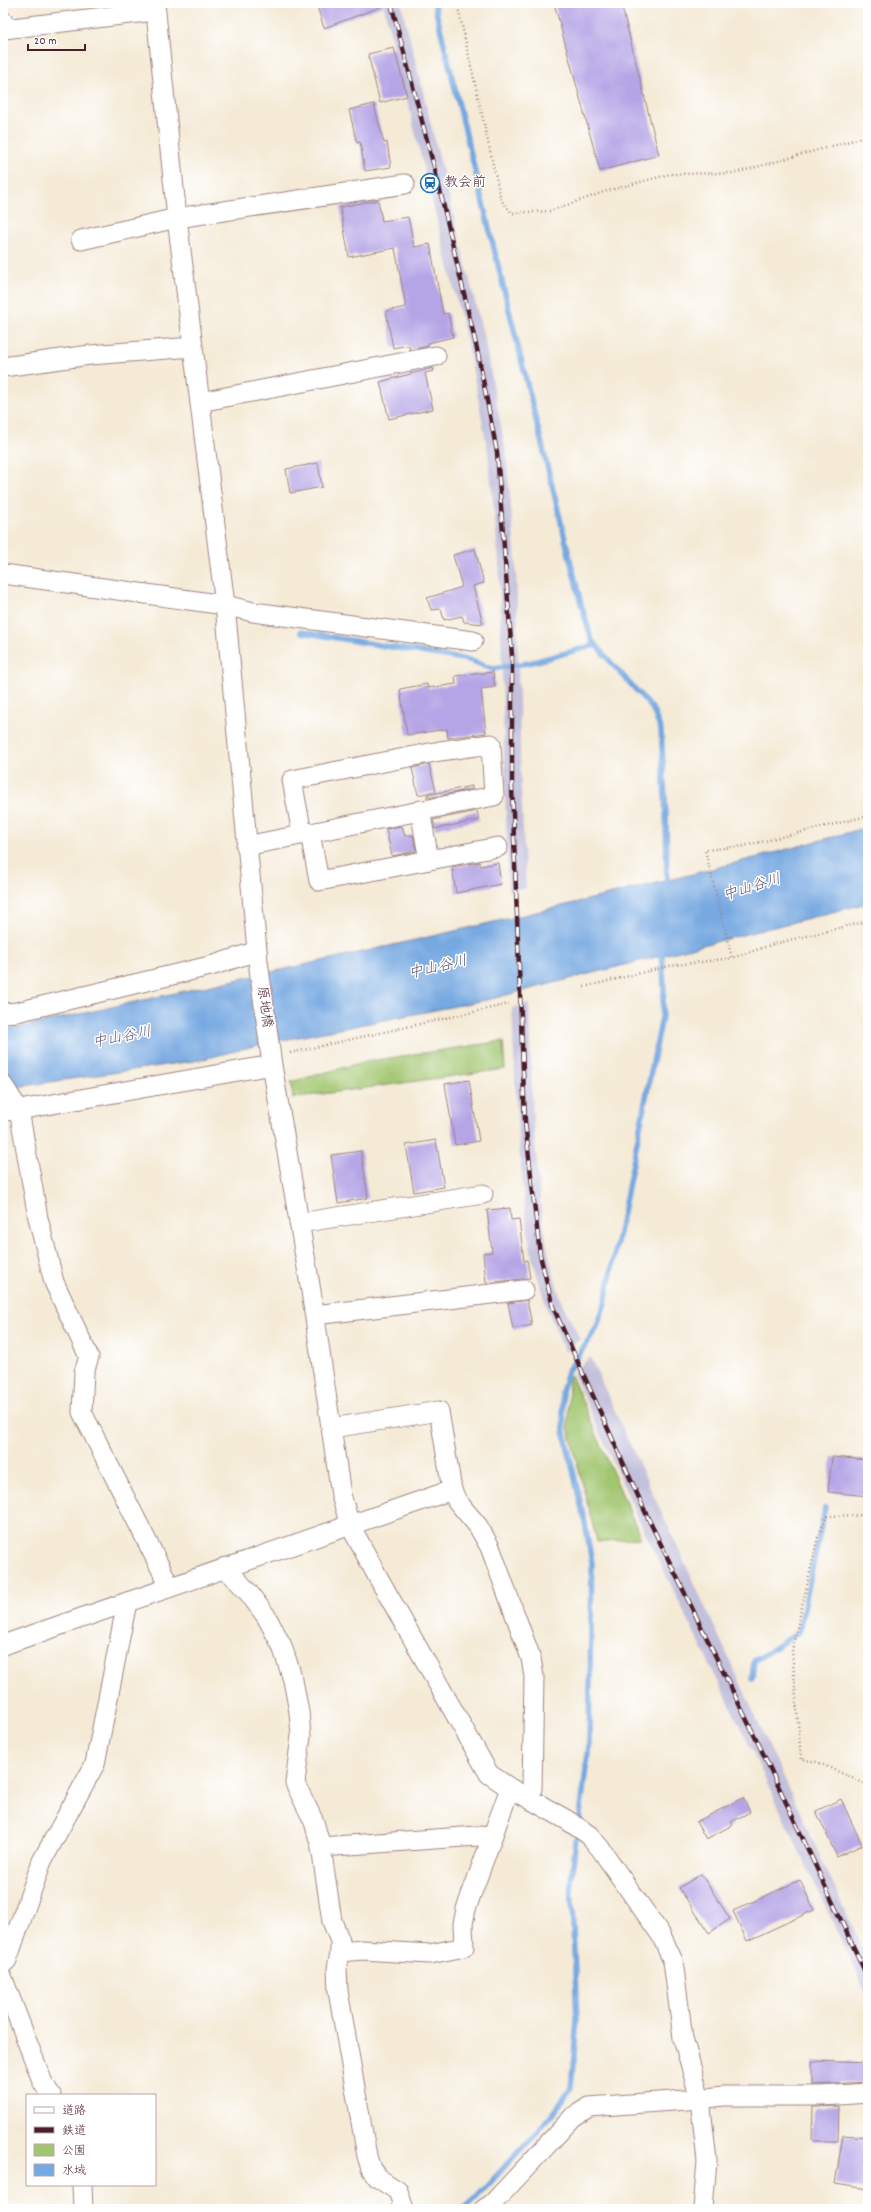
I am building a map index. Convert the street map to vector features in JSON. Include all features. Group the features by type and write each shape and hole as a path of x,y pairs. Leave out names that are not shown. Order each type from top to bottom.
{"street":[{"path":"3,21 4,30 155,7"},
{"name":"原地橋","path":"155,7 177,218 225,605 246,846 258,956 272,1058 315,1315 341,1495 350,1524 479,1759 489,1774 510,1788 567,1820 588,1835 600,1848 661,1935 673,1962 683,2038 700,2099 707,2162 703,2209"},
{"path":"81,240 177,218 405,184"},
{"path":"3,367 90,355 193,348"},
{"path":"200,402 436,356"},
{"path":"3,574 225,605 252,612 473,641"},
{"path":"246,846 306,834 420,810 494,796 491,744 440,751 292,780 306,834 319,881 498,847"},
{"path":"420,810 429,860"},
{"path":"3,1013 17,1012 258,956"},
{"path":"170,1587 82,1412 84,1372 89,1357 54,1282 9,1101 272,1058"},
{"path":"300,1223 483,1194"},
{"path":"315,1315 524,1290"},
{"path":"332,1428 439,1412 452,1490 457,1501 478,1526 490,1547 531,1658 534,1677 532,1789 529,1798"},
{"path":"3,1645 225,1567 452,1490"},
{"path":"225,1567 248,1592 266,1616 282,1646 293,1680 300,1712 301,1736 295,1783 314,1822 321,1847 332,1921 340,1941 340,1952 336,1970 338,1991 367,2156 371,2168 378,2178 398,2191 404,2209"},
{"path":"3,1964 7,1960 42,1861 95,1764 127,1602"},
{"path":"340,1952 362,1950 430,1954 464,1946 463,1924 466,1909 510,1788"},
{"path":"321,1847 477,1836 492,1837"},
{"path":"3,1979 43,2083 50,2094"},
{"path":"484,2209 492,2204 573,2117 588,2107 723,2096 823,2096 868,2093"},
{"path":"82,2186 83,2209"}],"path":[{"path":"456,3 501,200 512,213 550,211 608,191 670,174 736,173 868,136"},
{"path":"732,958 705,850 744,846 868,816"},
{"path":"584,987 669,966 732,958 774,944 868,921"},
{"path":"272,1058 509,1004"},
{"path":"868,1515 827,1516 818,1537 792,1650 801,1759 817,1762 868,1785"}],"shaded area":[{"path":"383,3 401,3 486,346 506,453 516,562 521,787 526,888 508,891 499,562 488,452 469,350"},
{"path":"529,1003 533,1120 541,1209 548,1253 561,1301 580,1339 565,1352 547,1309 532,1257 525,1212 517,1123 512,1008"},
{"path":"590,1357 868,1960 868,1997 753,1753 640,1522 573,1373"}],"green space":[{"path":"503,1041 505,1069 293,1098 291,1082 363,1062"},
{"path":"571,1375 641,1538 597,1542 568,1427 569,1377"}],"water":[{"name":"中山谷川","path":"868,827 868,903 491,999 258,1045 200,1060 3,1089 3,1028 21,1027 446,933 658,883"}],"building":[{"path":"316,3 382,3 383,6 324,28"},
{"path":"554,3 621,3 659,155 600,171"},
{"path":"394,48 407,96 380,103 368,54"},
{"path":"374,104 384,143 387,142 391,167 365,171 360,142 357,143 349,110"},
{"path":"378,200 382,221 408,217 414,247 430,244 443,314 448,313 453,337 428,343 428,346 410,350 408,345 393,348 386,311 406,307 395,248 349,257 340,207"},
{"path":"433,368 434,371 425,373 433,409 389,419 380,382"},
{"path":"318,463 322,487 290,493 286,469"},
{"path":"475,549 484,583 473,586 483,624 464,622 462,616 444,620 441,609 431,610 427,598 462,587 453,555"},
{"path":"493,672 495,687 481,689 486,733 448,738 447,729 407,735 400,689 427,684 428,688 456,684 455,676"},
{"path":"429,764 436,791 418,795 412,768"},
{"path":"472,786 472,789 427,798 427,795"},
{"path":"477,811 479,820 435,829 433,820"},
{"path":"402,826 405,836 413,835 416,851 392,856 386,829"},
{"path":"480,862 480,866 498,863 501,884 456,893 452,867"},
{"path":"469,1080 479,1141 455,1145 445,1084"},
{"path":"436,1140 444,1187 414,1192 406,1145"},
{"path":"361,1151 368,1198 338,1203 331,1155"},
{"path":"510,1208 511,1220 519,1219 524,1261 527,1260 530,1278 486,1283 483,1253 492,1252 487,1210"},
{"path":"527,1300 532,1325 513,1329 508,1303"},
{"path":"832,1457 868,1460 868,1496 828,1492"},
{"path":"743,1798 750,1812 731,1822 733,1825 706,1839 696,1822"},
{"path":"841,1799 862,1845 837,1857 816,1811"},
{"path":"701,1874 730,1919 709,1933 679,1888"},
{"path":"800,1880 814,1910 747,1941 733,1911"},
{"path":"812,2061 868,2063 868,2082 812,2085"},
{"path":"839,2106 838,2141 812,2141 813,2107"},
{"path":"843,2135 868,2137 868,2189 835,2184"}],"waterway":[{"path":"434,3 581,604 592,641 652,708 661,730 666,816 667,886"},
{"path":"301,632 469,660 493,669 533,662 595,645"},
{"path":"579,1823 589,1745 592,1563 585,1523 564,1431 562,1392 568,1371 597,1327 605,1303 662,1017 664,988 662,948"},
{"path":"752,1678 754,1661 799,1632 825,1508"},
{"path":"464,2209 553,2114 571,2088 577,2020 571,1880 577,1832"}],"railway":[{"path":"391,3 438,182 477,349 497,452 512,656 512,787 525,1122 540,1255 553,1307 648,1518 761,1749 868,1978"}],"place":[{"name":"教会前","path":"430,183"}]}
